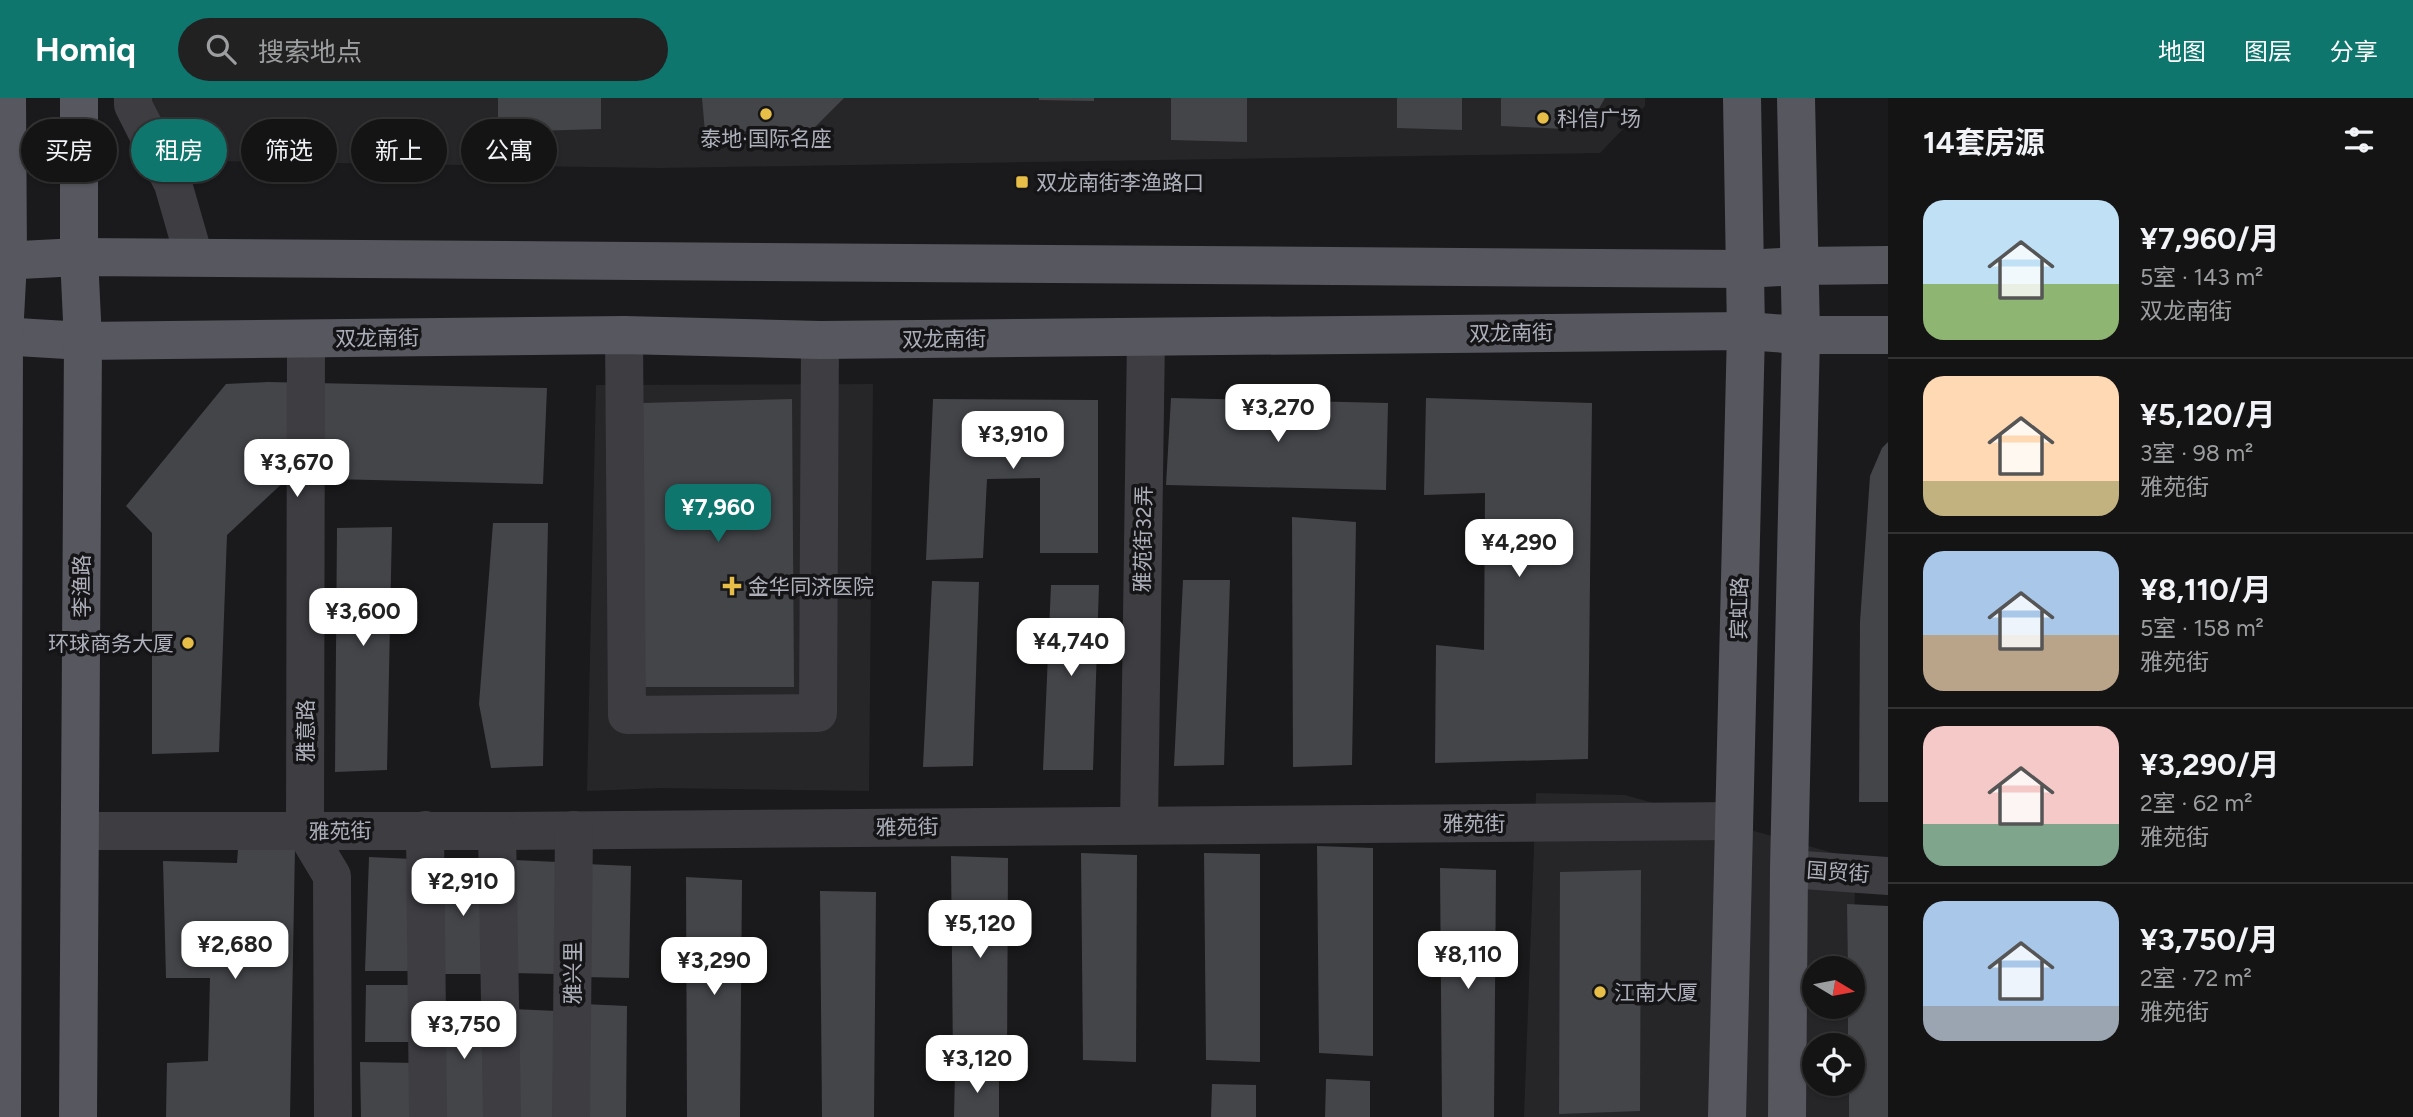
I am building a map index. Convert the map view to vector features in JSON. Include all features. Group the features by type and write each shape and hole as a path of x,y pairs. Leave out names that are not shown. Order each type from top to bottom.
{"main road":[{"path":"2,1117 2,335 7,98"},
{"name":"李渔路","path":"78,1117 83,341 79,257 79,98"},
{"name":"宾虹路","path":"1727,1117 1746,331 1742,98"},
{"path":"1787,1117 1789,869 1801,335 1796,98"},
{"path":"4,261 79,257 194,257 1745,269 1888,265"},
{"name":"双龙南街","path":"2,335 83,341 624,335 820,340 1746,331 1801,335 1888,335"}],"street":[{"path":"133,98 133,105 173,184 194,257"},
{"path":"624,335 627,715 818,713 820,340"},
{"name":"雅苑街32弄","path":"1139,825 1146,337"},
{"name":"雅意路","path":"305,831 306,339"},
{"name":"雅苑街","path":"80,831 497,831 1734,821"},
{"path":"425,830 428,1117"},
{"name":"雅兴里","path":"571,1117 574,830"},
{"path":"305,831 332,876 333,1117"},
{"path":"497,831 502,1117"},
{"name":"国贸街","path":"1789,869 1888,876"}],"shaded area":[{"path":"141,98 1645,98 1645,106 1600,153 661,168 557,166 557,119 461,119 461,165 447,165 447,119 351,119 351,163 337,163 337,119 241,119 241,162 227,161 227,119 148,119"},
{"name":"金华同济医院","path":"873,384 869,791 661,788 587,791 596,385"},
{"path":"1536,793 1625,795 1855,859 1854,956 1802,956 1802,1019 1854,1019 1854,1033 1802,1033 1802,1096 1853,1096 1853,1117 1524,1117"}],"building":[{"path":"498,98 601,98 601,129 557,130 557,119 498,119"},
{"name":"泰地·国际名座","path":"702,98 844,98 812,130 705,132"},
{"path":"1094,98 1094,101 1039,100"},
{"path":"1171,98 1247,98 1247,142 1171,140"},
{"path":"1397,98 1462,98 1462,130 1397,128"},
{"name":"科信广场","path":"1501,98 1605,98 1598,110 1565,129 1501,126"},
{"name":"环球商务大厦","path":"268,382 547,388 543,484 288,478 227,535 219,752 152,754 152,533 126,506 226,384"},
{"path":"1171,398 1388,403 1386,490 1166,485"},
{"path":"1426,398 1592,403 1588,759 1435,763 1436,645 1484,650 1485,493 1424,495"},
{"path":"792,399 794,687 644,687 642,403"},
{"path":"933,399 1098,400 1098,553 1040,553 1040,478 987,479 983,558 926,560"},
{"path":"1888,442 1888,802 1859,802 1860,622 1870,476 1882,448"},
{"path":"1292,517 1356,522 1352,765 1293,767"},
{"path":"493,523 548,523 543,766 491,768 479,704"},
{"path":"392,527 387,770 335,772 337,528"},
{"path":"1183,580 1230,580 1224,765 1174,766"},
{"path":"932,581 979,582 973,766 923,767"},
{"path":"1051,585 1099,585 1093,770 1043,770"},
{"path":"1317,846 1373,848 1373,1056 1319,1053"},
{"path":"295,847 290,1117 166,1117 167,1063 208,1061 210,978 166,978 163,861 237,863 238,849"},
{"path":"1081,853 1137,855 1136,1062 1083,1060"},
{"path":"1204,853 1260,854 1260,1062 1206,1060"},
{"path":"951,856 1008,858 1007,1065 953,1063"},
{"path":"369,857 413,859 411,971 365,971"},
{"path":"442,860 486,862 484,974 439,974"},
{"path":"514,860 558,862 557,974 511,973"},
{"path":"586,864 631,866 629,978 584,977"},
{"path":"1440,868 1496,870 1494,1117 1442,1117"},
{"name":"江南大厦","path":"1641,870 1640,1111 1559,1114 1560,872"},
{"path":"686,877 742,880 740,1117 687,1117"},
{"path":"820,891 876,892 874,1117 822,1117"},
{"path":"1847,904 1888,906 1888,1117 1849,1117 1849,1096 1865,1096 1865,1033 1848,1033 1848,1019 1866,1018 1866,956 1848,956"},
{"path":"366,985 410,985 409,1042 365,1042"},
{"path":"486,1004 486,1117 441,1117 442,1005"},
{"path":"583,1004 627,1006 626,1117 580,1117"},
{"path":"513,1009 557,1011 556,1117 510,1117"},
{"path":"360,1062 417,1063 416,1117 361,1117"},
{"path":"955,1072 999,1074 999,1117 954,1117"},
{"path":"1326,1079 1370,1081 1370,1117 1325,1117"},
{"path":"1212,1084 1256,1085 1256,1117 1211,1117"}],"place":[{"name":"泰地·国际名座","path":"766,114"},
{"name":"科信广场","path":"1543,118"},
{"name":"双龙南街李渔路口","path":"1022,182"},
{"name":"金华同济医院","path":"732,586"},
{"name":"环球商务大厦","path":"188,643"},
{"name":"江南大厦","path":"1600,992"}]}
